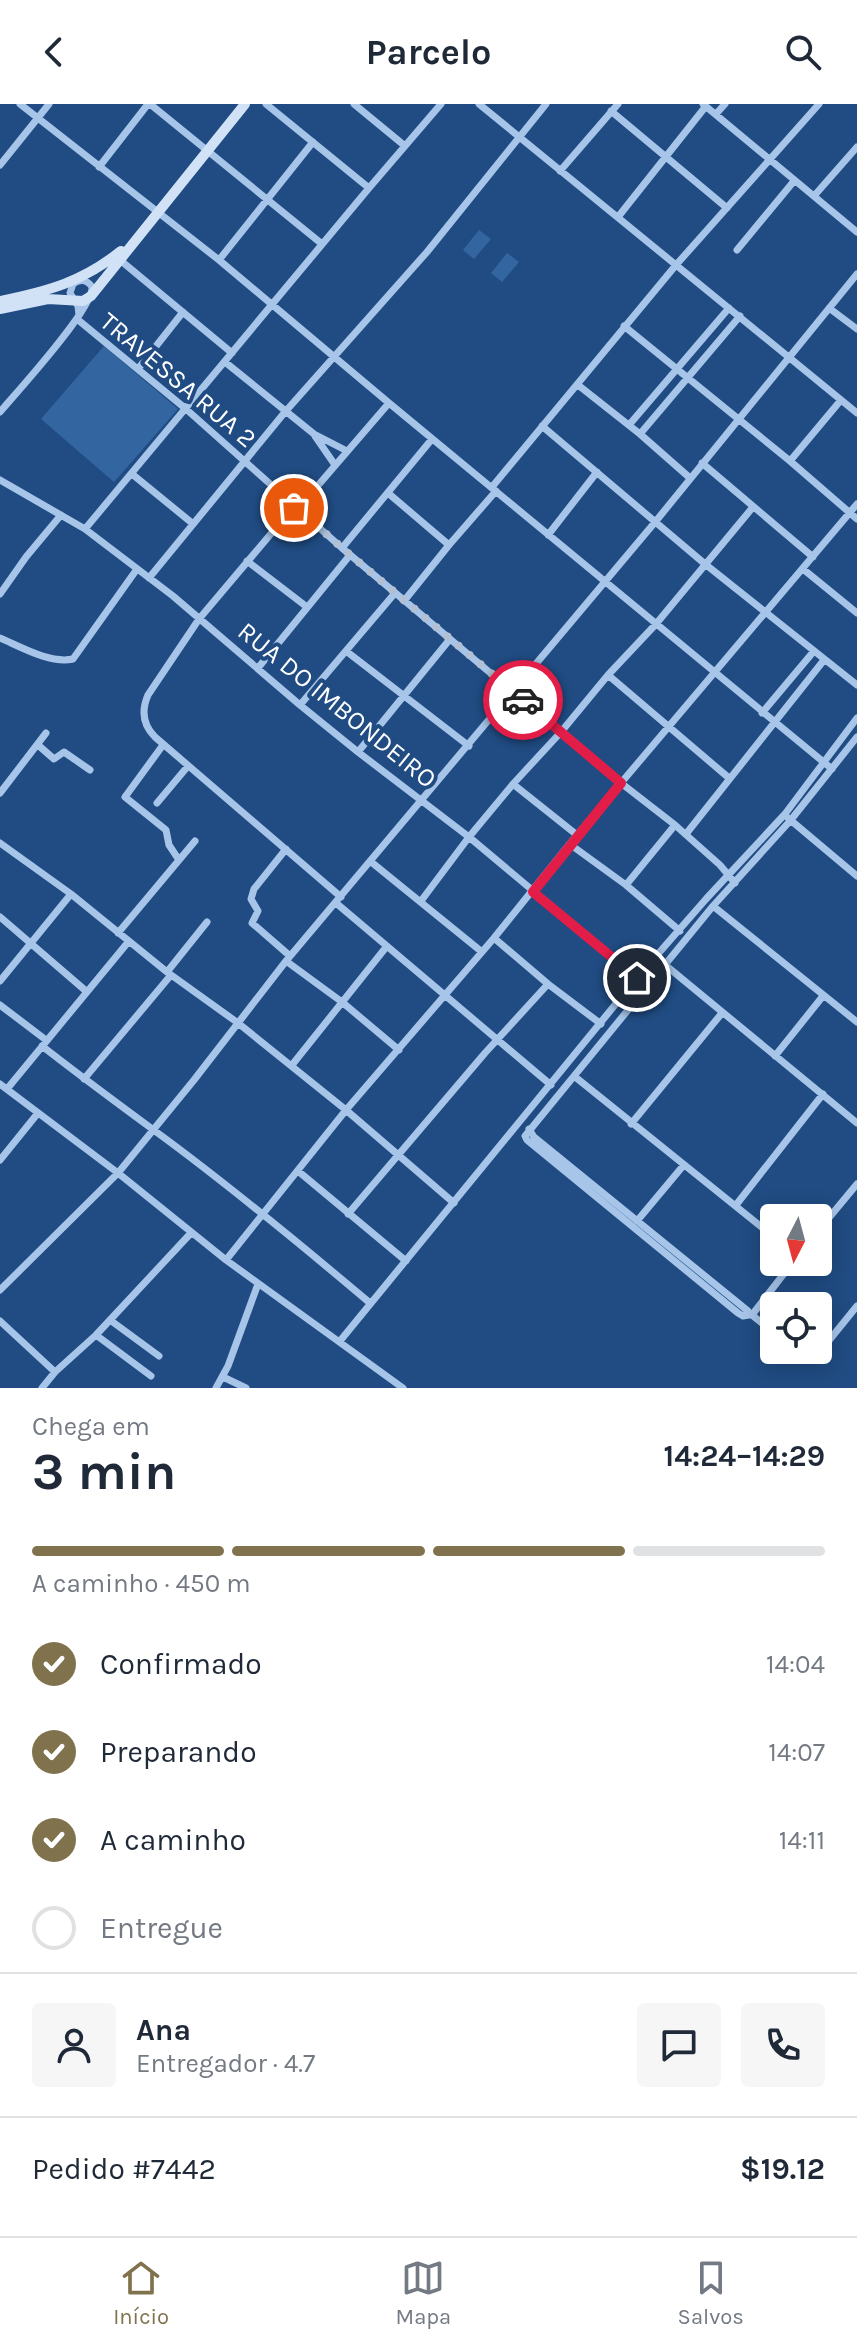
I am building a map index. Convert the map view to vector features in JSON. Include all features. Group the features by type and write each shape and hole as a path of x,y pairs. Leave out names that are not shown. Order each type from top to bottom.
{"main road":[{"path":"0,309 48,299 83,301 91,296 241,105"},
{"path":"0,301 76,281 98,269 135,240"}],"street":[{"path":"20,104 274,304 432,439 832,769"},
{"path":"1,162 49,104"},
{"path":"99,167 149,104 322,244"},
{"path":"266,104 369,188"},
{"path":"85,529 441,104"},
{"path":"479,104 857,413"},
{"path":"149,578 285,412 427,252 546,104"},
{"path":"560,171 618,104"},
{"path":"716,114 725,104"},
{"path":"356,105 405,146"},
{"path":"618,217 704,105 857,232"},
{"path":"404,601 624,326 817,105"},
{"path":"611,111 727,208"},
{"path":"219,260 313,142"},
{"path":"814,196 857,147"},
{"path":"737,250 794,181"},
{"path":"120,260 232,353"},
{"path":"0,1290 118,1173 288,959 420,799 514,692 857,274"},
{"path":"0,412 78,317 91,296 93,289 90,284 81,280 76,281 71,289 78,306 78,317"},
{"path":"629,425 729,308"},
{"path":"829,308 857,329"},
{"path":"138,369 183,312"},
{"path":"640,434 740,316"},
{"name":"TRAVESSA RUA 2","path":"78,317 404,601 686,834 735,883"},
{"path":"624,326 857,519"},
{"path":"225,362 314,434 347,451"},
{"path":"578,385 690,478"},
{"path":"790,461 841,400"},
{"path":"389,403 302,504 291,510 199,619 146,700 145,724 163,745 286,849 387,946 551,1085"},
{"path":"542,426 705,564 857,685"},
{"path":"314,434 335,465"},
{"path":"342,548 432,439"},
{"path":"702,463 813,557"},
{"path":"548,535 597,472"},
{"path":"132,474 192,523"},
{"name":"RUA DO IMBONDEIRO","path":"0,480 85,529 149,578 358,752 469,837 637,978"},
{"path":"388,493 449,545"},
{"path":"226,1260 346,1110 533,892 577,835 857,504"},
{"path":"421,901 513,784 656,624 753,507"},
{"path":"0,594 61,515"},
{"path":"258,668 350,555"},
{"path":"247,561 307,607"},
{"path":"0,638 52,658 73,659 137,569"},
{"path":"803,569 854,611 857,601"},
{"path":"300,705 395,593"},
{"path":"358,752 450,639"},
{"path":"346,651 469,746"},
{"path":"762,713 814,651"},
{"path":"686,834 824,660"},
{"path":"608,675 729,778"},
{"path":"340,1341 637,978 728,876 788,818 823,762 857,718"},
{"path":"0,793 46,733"},
{"path":"782,1276 750,1315 743,1316 525,1136 664,964 857,737"},
{"path":"38,745 54,759 65,753 90,770"},
{"path":"163,745 125,797 166,830 169,845 179,860"},
{"path":"157,803 188,766"},
{"path":"513,784 577,835"},
{"path":"788,818 857,876"},
{"path":"626,885 675,825"},
{"path":"118,933 195,841"},
{"path":"0,843 292,1065 454,1203"},
{"path":"571,845 626,885 680,931"},
{"path":"286,849 254,889 251,899 258,911 252,923 288,959 399,1050"},
{"path":"370,861 482,952"},
{"path":"0,981 71,894"},
{"path":"713,906 857,1022"},
{"path":"0,917 86,991"},
{"path":"84,1079 207,922"},
{"path":"494,938 601,1024"},
{"path":"129,941 4,1086 226,1260 340,1341 398,1387"},
{"path":"292,1065 387,946"},
{"path":"664,964 857,1123"},
{"path":"348,1214 548,984"},
{"path":"775,1056 823,996"},
{"path":"0,1005 84,1079 264,1216 370,1303"},
{"path":"631,1124 722,1013"},
{"path":"574,1076 760,1225"},
{"path":"736,1205 823,1094"},
{"path":"0,1160 38,1113"},
{"path":"529,1129 534,1137 760,1322"},
{"path":"637,1221 683,1166"},
{"path":"298,1171 406,1261"},
{"path":"832,1214 857,1184"},
{"path":"42,1388 191,1233"},
{"path":"216,1388 258,1284"},
{"path":"832,1337 857,1306"},
{"path":"110,1320 159,1356"},
{"path":"0,1321 55,1372"},
{"path":"96,1335 151,1376"},
{"path":"223,1377 246,1388"}],"shaded area":[{"path":"479,230 491,239 474,259 463,250"},
{"path":"507,253 519,262 502,282 491,273"},
{"path":"104,346 178,409 114,482 41,419"}],"way so far":[{"path":"294,508 523,700"}],"route":[{"path":"523,700 621,783 533,892 637,978"}]}
